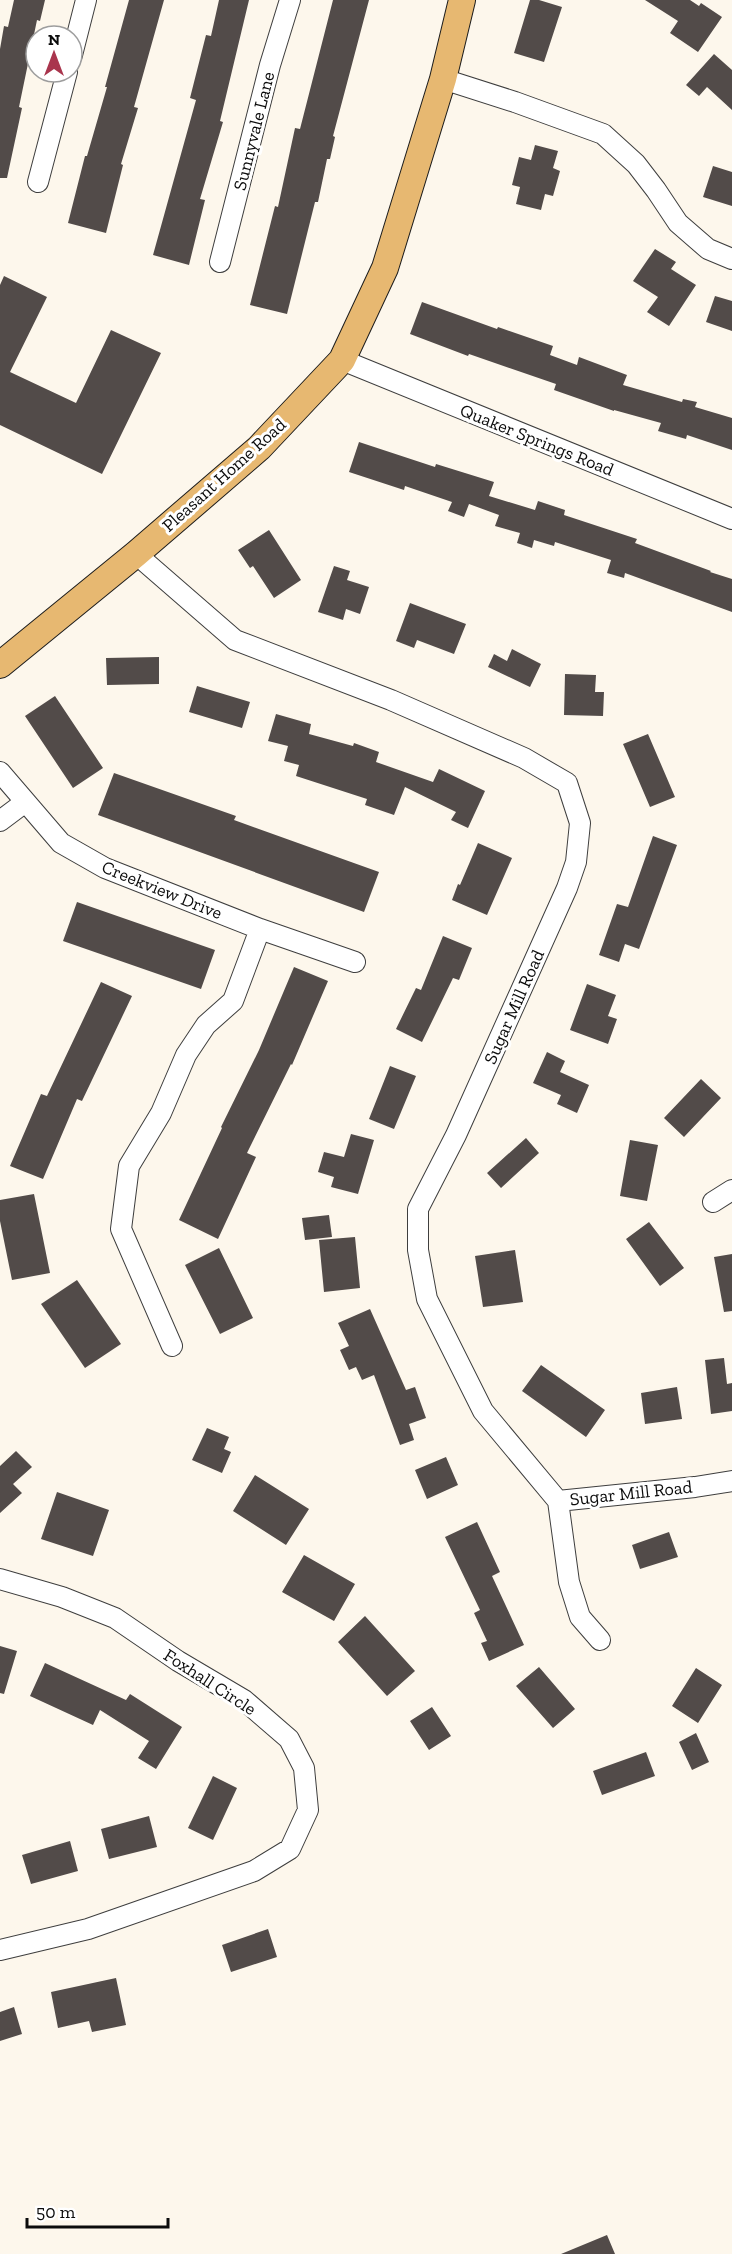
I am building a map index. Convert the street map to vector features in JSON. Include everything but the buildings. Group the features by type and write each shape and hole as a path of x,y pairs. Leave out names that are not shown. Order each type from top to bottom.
{"main road":[{"name":"Pleasant Home Road","path":"0,664 136,554 259,448 342,360 385,268 443,79 462,0"}],"street":[{"path":"80,24 86,0"},
{"name":"Sunnyvale Lane","path":"220,262 270,65 290,0"},
{"path":"443,79 603,134 636,164 678,223 708,249 732,259"},
{"path":"38,182 64,84"},
{"name":"Quaker Springs Road","path":"342,360 732,519"},
{"name":"Sugar Mill Road","path":"136,554 236,640 391,700 524,758 567,783 580,823 576,862 567,888 456,1135 418,1209 418,1250 427,1299 483,1411 558,1501 732,1482"},
{"name":"Creekview Drive","path":"0,772 24,803 61,843 105,868 260,929 355,962"},
{"path":"0,821 24,803"},
{"path":"172,1346 120,1229 129,1166 161,1113 186,1055 206,1025 233,1001 260,929"},
{"path":"713,1203 732,1190"},
{"path":"558,1501 569,1582 580,1617 600,1640"},
{"name":"Foxhall Circle","path":"0,1579 63,1597 115,1618 178,1661 244,1700 289,1739 304,1768 308,1810 290,1849 254,1871 88,1929 0,1950"}]}
